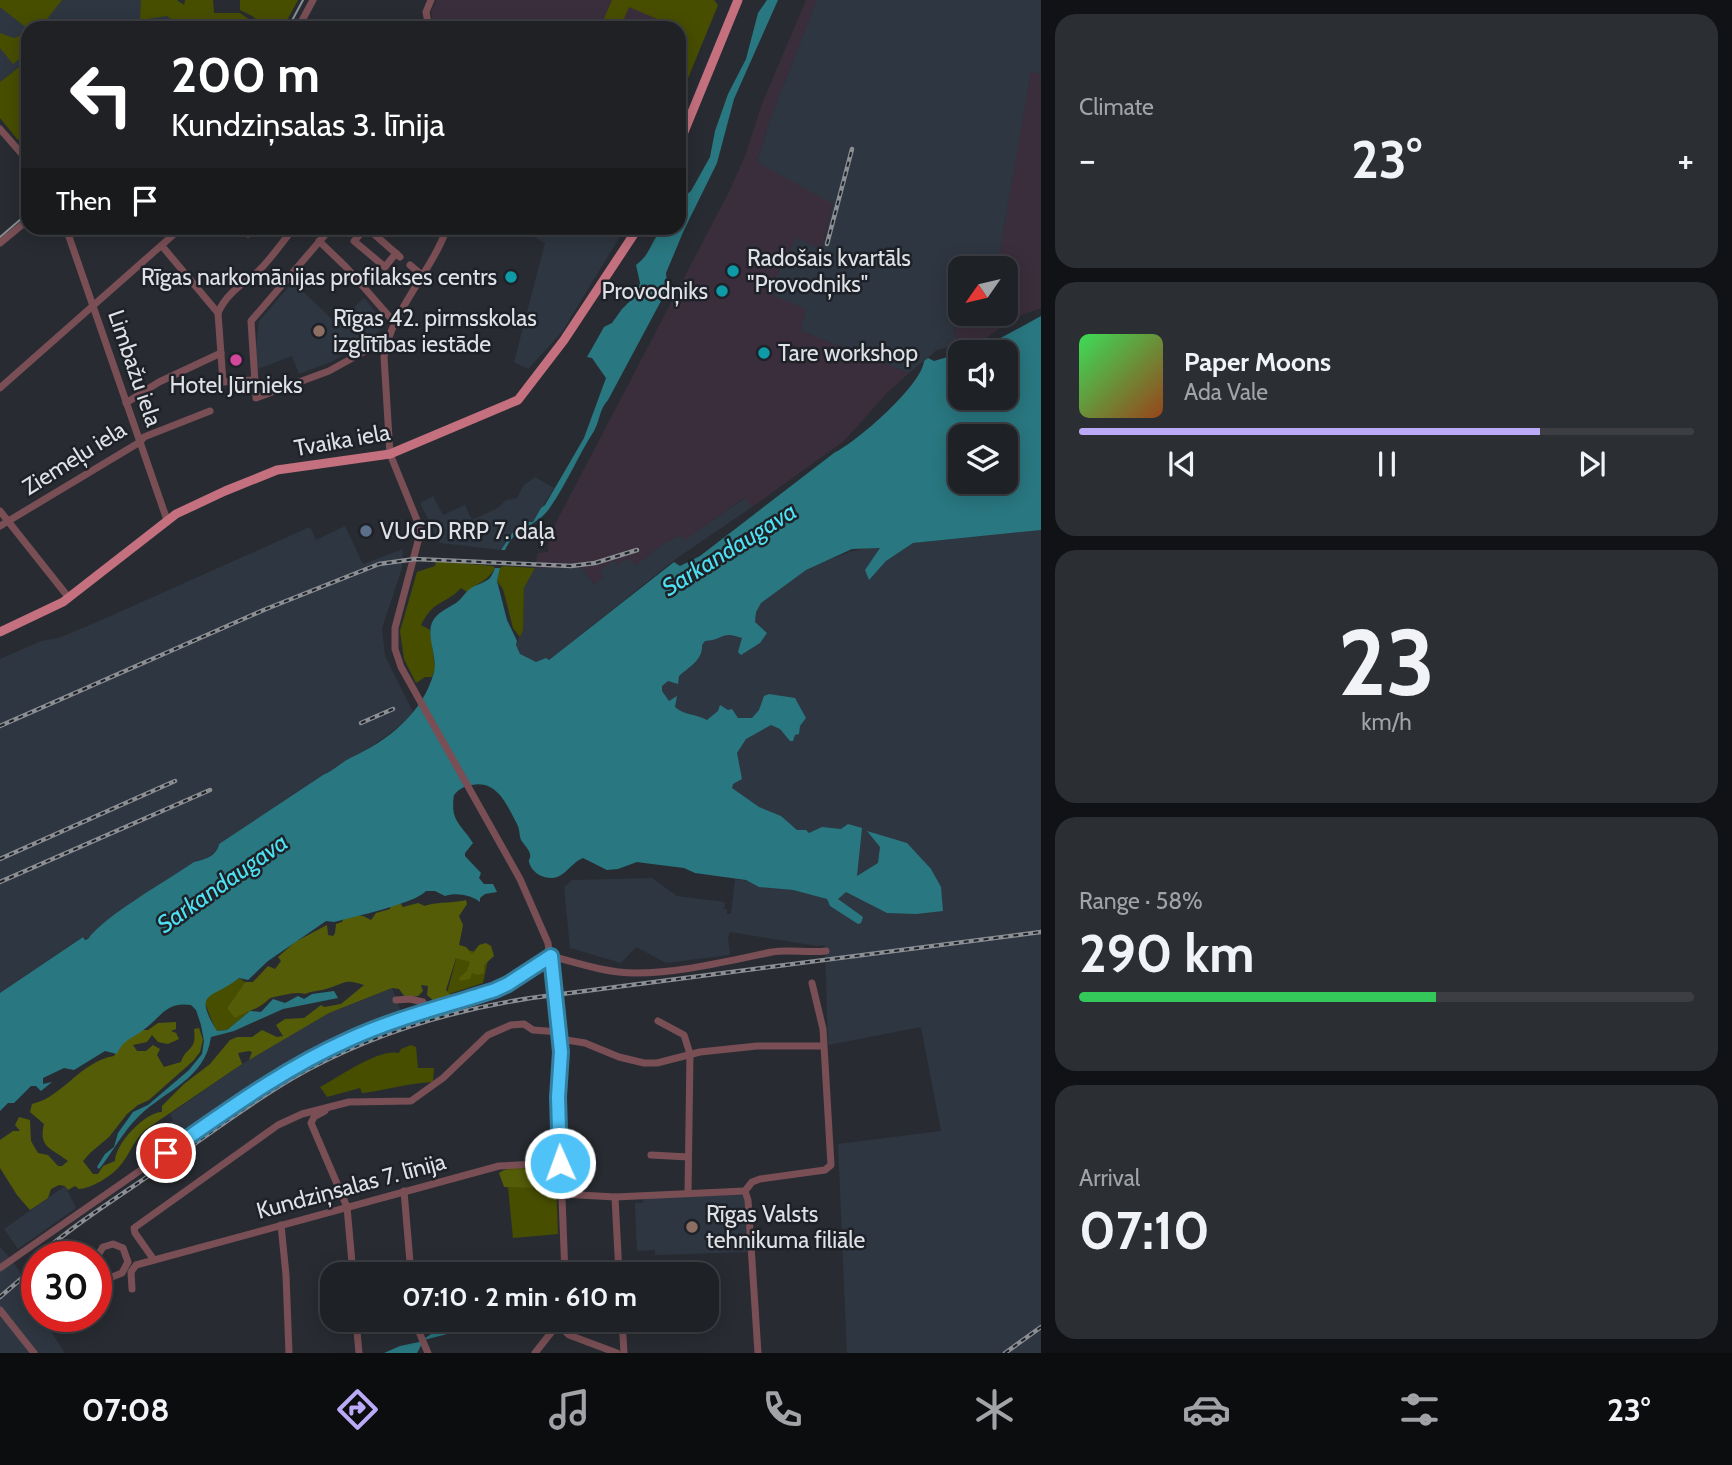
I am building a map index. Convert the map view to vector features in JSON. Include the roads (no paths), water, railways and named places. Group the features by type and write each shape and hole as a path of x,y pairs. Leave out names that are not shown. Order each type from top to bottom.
{"main road":[{"path":"686,127 738,0"},
{"name":"Tvaika iela","path":"0,632 69,597 167,520 225,491 277,470 390,454 518,400 559,348 633,235"}],"street":[{"path":"302,21 313,0"},
{"path":"428,21 426,12 431,0"},
{"path":"0,128 21,153"},
{"path":"0,243 21,226"},
{"name":"Limbažu iela","path":"68,235 167,520"},
{"path":"0,388 174,235"},
{"path":"253,380 223,382 218,313 221,305 243,281 254,275 288,235"},
{"path":"325,235 251,321 256,398 329,371 386,343"},
{"path":"360,235 354,241 384,267 398,255 374,235"},
{"path":"441,235 423,276 386,343 383,369 390,454 421,530 395,628 396,655 529,897 551,956 560,1035 558,1097 565,1262"},
{"path":"319,241 346,267 395,323"},
{"path":"162,246 218,313"},
{"path":"410,265 423,276"},
{"path":"126,402 159,382 221,353"},
{"name":"Ziemeļu iela","path":"0,526 140,442 144,437 210,411"},
{"path":"0,511 69,597"},
{"path":"0,1268 286,1072 348,1040 508,984 551,956 634,973 716,964 776,951 826,951"},
{"path":"745,1191 752,1182 760,1179 830,1168 823,1029 812,983"},
{"path":"396,1000 423,1002 426,1011"},
{"path":"658,1021 684,1035 690,1054 688,1193"},
{"path":"153,1260 134,1228 278,1125 302,1114 349,1102 411,1101 443,1078 488,1035 510,1025 524,1024 533,1030 560,1035 619,1057 644,1063 757,1046 823,1046"},
{"path":"333,1105 314,1117 311,1123 347,1207 352,1262"},
{"path":"651,1155 688,1157"},
{"name":"Kundziņsalas 7. līnija","path":"132,1264 499,1166 560,1163"},
{"path":"404,1191 410,1262"},
{"path":"562,1194 615,1197 745,1191"},
{"path":"745,1191 748,1200 758,1353"},
{"path":"615,1197 619,1262"},
{"path":"281,1225 289,1353"},
{"path":"112,1244 123,1248 132,1264 132,1289"},
{"path":"112,1275 122,1273 132,1264"},
{"path":"122,1273 130,1278"},
{"path":"0,1310 34,1353"},
{"path":"357,1332 359,1353"},
{"path":"419,1332 427,1349"},
{"path":"535,1353 551,1332"},
{"path":"567,1332 617,1353"},
{"path":"623,1332 624,1353"}],"water":[{"path":"767,0 778,0 734,99 717,163 686,226 686,195 710,157 715,131 728,94 746,59 758,13"},
{"path":"658,235 682,235 666,273 667,285 661,301 555,500 544,515 514,537 505,550 501,550 513,532 527,522 533,522 584,438 606,378 592,358 587,357 604,327 612,323 637,294 640,283 636,265"},
{"name":"Sarkandaugava","path":"1041,316 1041,530 913,543 886,561 869,580 865,570 880,548 852,549 806,570 761,603 755,622 767,633 760,643 741,655 738,652 742,638 726,635 705,641 698,659 679,676 678,684 668,681 662,686 662,691 669,701 677,696 675,707 678,710 707,720 718,711 720,705 728,710 732,709 738,718 752,718 759,710 764,696 769,694 795,698 806,718 800,726 799,734 790,741 780,729 771,725 746,739 737,753 742,779 733,784 732,788 759,807 781,816 797,830 806,830 809,833 822,827 841,829 848,824 862,828 857,876 878,863 880,847 867,831 907,843 931,869 941,887 943,911 887,913 846,892 838,899 863,917 858,924 830,906 827,899 793,890 759,887 746,880 637,862 607,870 583,858 556,877 545,877 532,868 529,852 521,840 518,826 500,796 489,786 469,785 454,795 453,811 473,843 465,856 481,873 479,878 484,884 493,884 497,892 485,894 480,898 480,902 463,895 445,896 435,891 426,891 420,896 383,909 334,922 326,921 268,961 248,980 239,978 208,997 206,1009 217,1031 227,1030 250,1011 261,1012 273,999 285,1003 298,996 304,999 312,994 334,991 338,998 283,1009 234,1031 211,1037 207,1051 193,1074 139,1116 99,1169 97,1167 105,1154 114,1147 118,1133 133,1112 148,1105 189,1070 202,1054 204,1041 201,1025 196,1010 191,1005 182,1004 169,1008 125,1043 117,1054 105,1051 74,1070 64,1068 43,1078 43,1084 52,1082 41,1091 36,1086 31,1086 14,1103 8,1103 0,1111 0,993 83,937 88,939 137,899 194,862 210,857 219,844 323,775 378,743 402,724 422,700 434,672 430,631 434,619 471,588 488,580 495,568 500,568 497,581 507,620 520,654 536,662 546,658 549,660 674,562 680,566 700,556 857,437 901,398 921,371 924,361 928,358 934,361 948,357 948,410 1018,410 1018,340 997,340"},
{"path":"434,1332 455,1332 424,1340 417,1353 384,1353 419,1342"}],"tram line":[{"path":"292,21 303,0"},
{"path":"0,237 21,219"}],"railway":[{"path":"827,244 852,149"},
{"path":"0,726 266,609 379,564 415,559 571,566 595,563 637,550"},
{"path":"361,723 393,709"},
{"path":"0,859 175,781"},
{"path":"0,882 210,790"},
{"path":"57,1241 242,1110 291,1079 348,1050 407,1027 468,1010 531,998 1041,932"},
{"path":"0,1297 21,1279"},
{"path":"1005,1353 1041,1327"}],"place":[{"name":"Radošais kvartāls \"Provodņiks\"","path":"733,271"},
{"name":"Rīgas narkomānijas profilakses centrs","path":"511,277"},
{"name":"Provodņiks","path":"722,291"},
{"name":"Rīgas 42. pirmsskolas izglītības iestāde","path":"319,331"},
{"name":"Tare workshop","path":"764,353"},
{"name":"Hotel Jūrnieks","path":"236,360"},
{"name":"VUGD RRP 7. daļa","path":"366,531"},
{"name":"Rīgas Valsts tehnikuma filiāle","path":"692,1227"}]}
